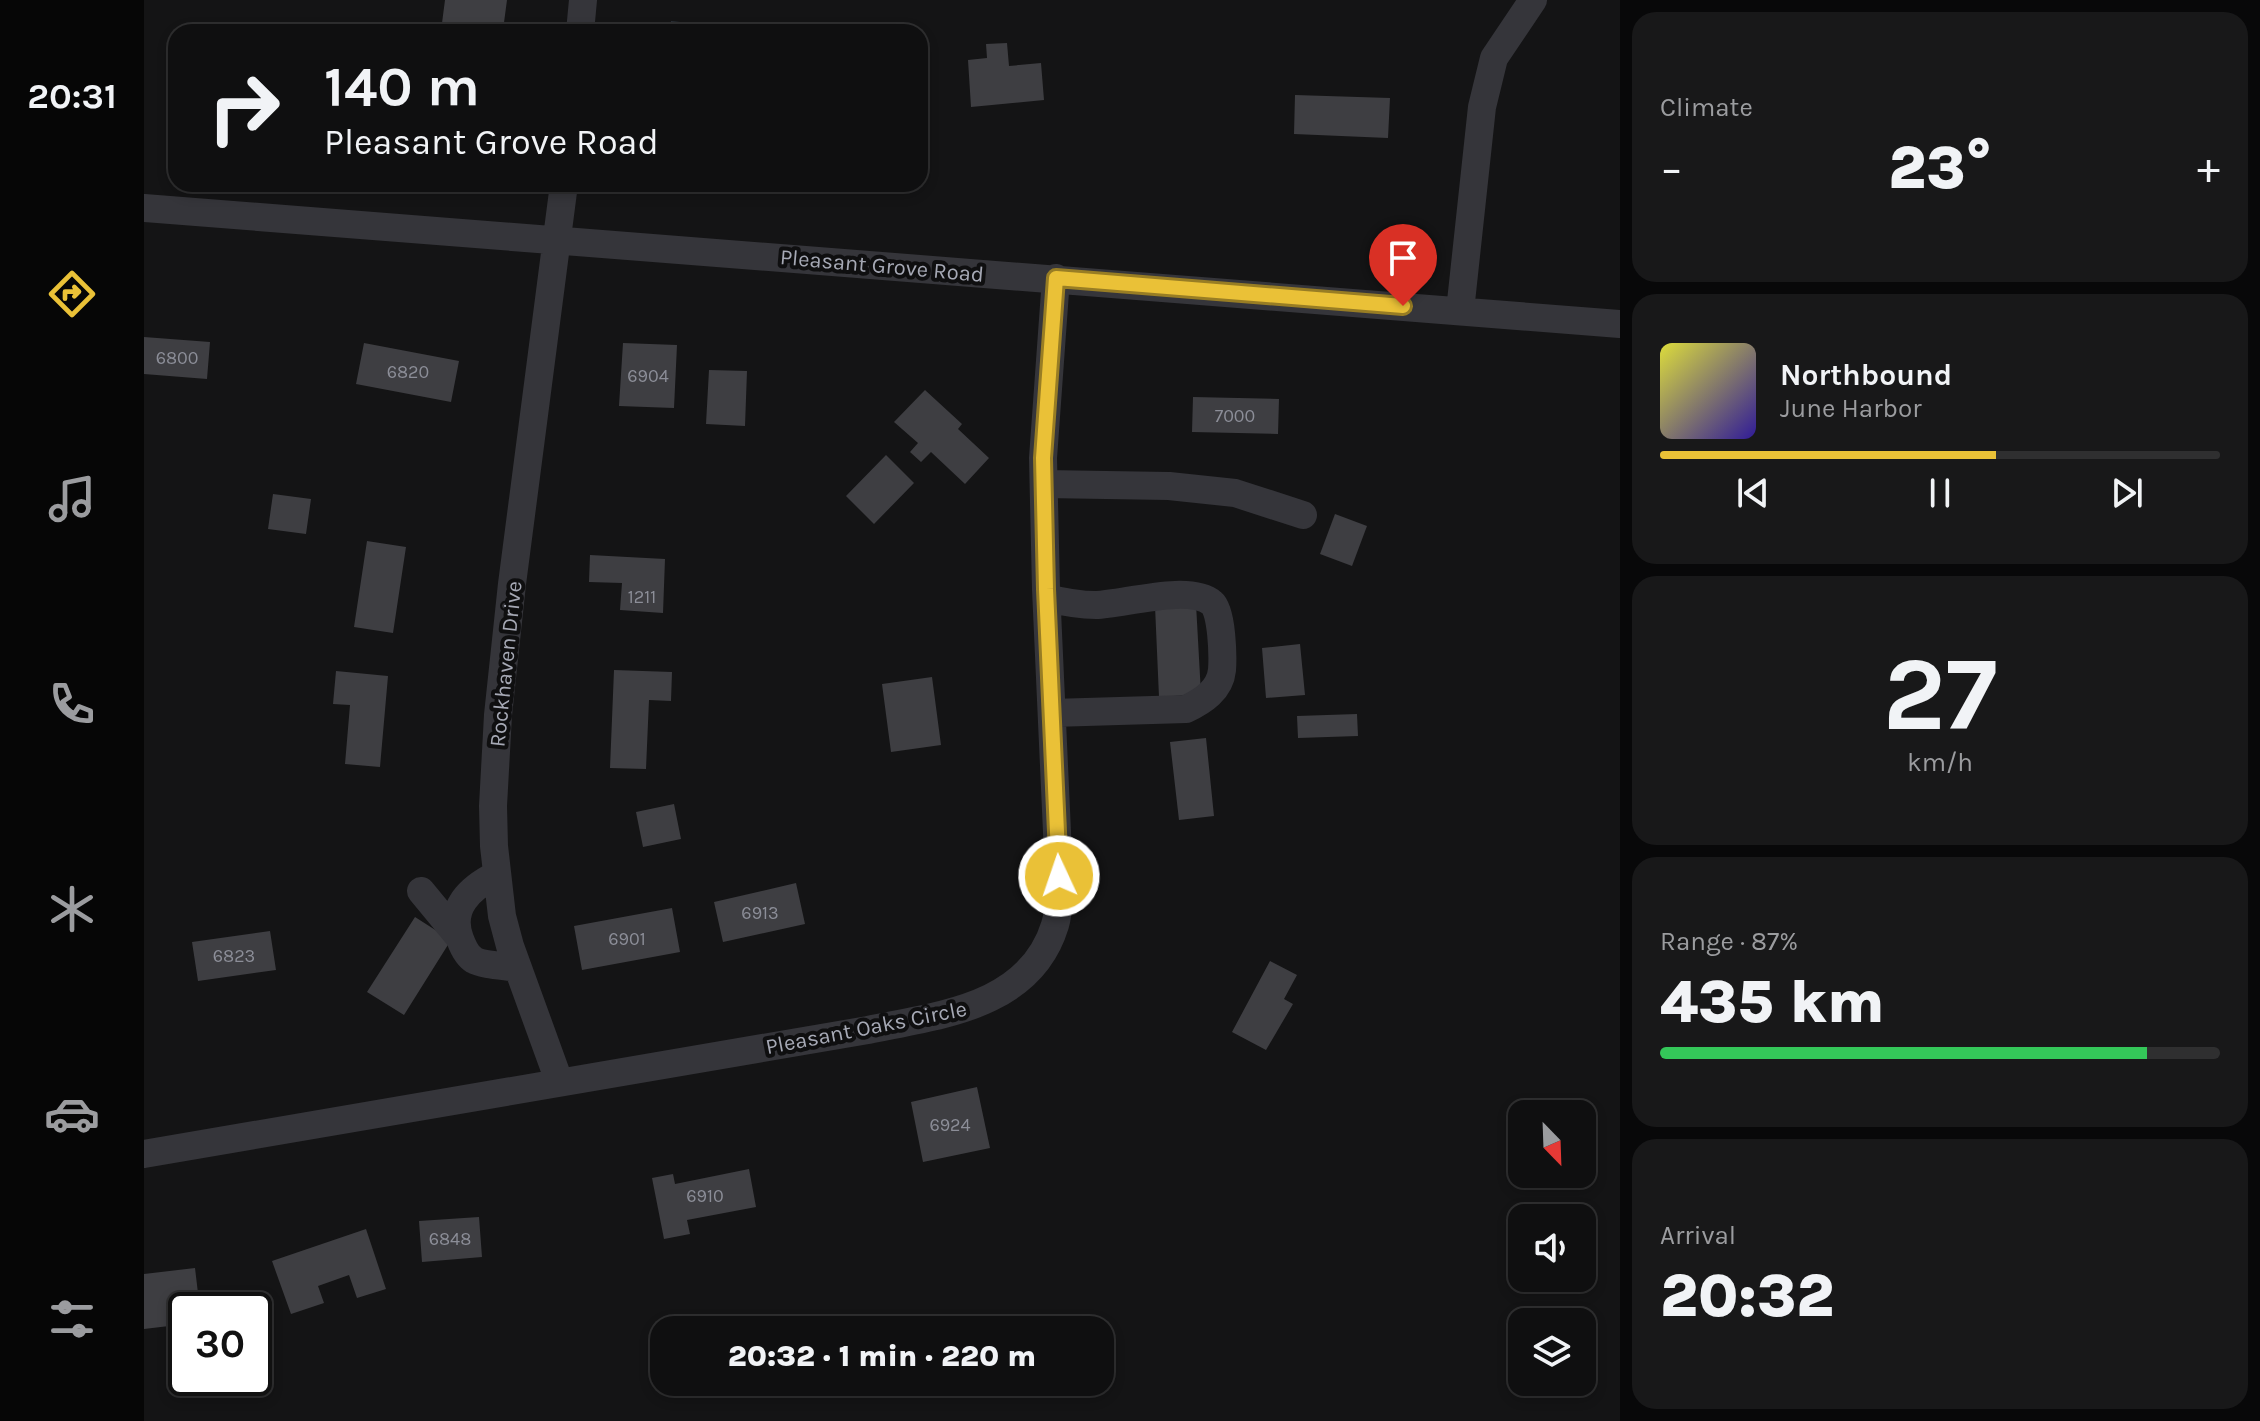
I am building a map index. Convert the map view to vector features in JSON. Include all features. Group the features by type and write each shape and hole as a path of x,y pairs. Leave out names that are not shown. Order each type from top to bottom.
{"street":[{"path":"581,24 583,0"},
{"path":"1460,311 1482,107 1494,58 1533,0"},
{"name":"Rockhaven Drive","path":"559,1081 502,916 496,875 493,806 498,715 512,584 563,192"},
{"name":"Pleasant Grove Road","path":"144,208 1620,324"},
{"name":"Pleasant Oaks Circle","path":"144,1154 868,1030 964,1009 991,999 1013,985 1038,960 1056,921 1059,876 1043,458 1056,278"},
{"path":"1044,484 1169,486 1235,493 1303,515"},
{"path":"1047,598 1095,605 1186,595 1201,597 1212,602 1218,613 1222,665 1221,677 1212,692 1200,703 1186,709 1052,713"},
{"path":"496,875 472,889 464,898 455,924 466,952 475,961 518,968"},
{"path":"421,891 459,937"}],"shaded area":[{"path":"671,21 698,24 671,24"}],"building":[{"path":"445,0 507,0 504,24 442,23"},
{"path":"1007,43 1009,66 1041,63 1044,100 971,107 968,60 987,58 986,44"},
{"path":"1295,95 1390,98 1388,138 1294,134"},
{"path":"144,337 210,342 207,379 144,374"},
{"path":"364,343 459,361 451,402 356,384"},
{"path":"623,343 677,345 674,408 619,406"},
{"path":"709,370 747,371 745,426 706,424"},
{"path":"925,390 962,424 958,429 989,458 965,484 931,452 921,462 910,452 918,443 894,422"},
{"path":"1193,397 1279,399 1278,434 1192,432"},
{"path":"886,455 914,483 874,524 846,496"},
{"path":"273,494 311,499 306,534 268,529"},
{"path":"1335,514 1367,526 1352,566 1320,554"},
{"path":"367,541 406,547 393,633 354,627"},
{"path":"590,555 665,559 663,613 620,610 622,583 589,582"},
{"path":"1196,604 1201,694 1159,697 1155,606"},
{"path":"1300,644 1305,695 1266,698 1262,648"},
{"path":"614,670 672,672 671,701 649,700 646,769 610,768"},
{"path":"336,671 388,676 380,767 345,764 350,705 333,704"},
{"path":"932,677 941,745 891,752 882,684"},
{"path":"1357,714 1358,736 1298,738 1297,716"},
{"path":"1206,738 1214,816 1179,820 1170,742"},
{"path":"674,804 681,839 643,847 636,812"},
{"path":"796,883 805,924 723,942 714,902"},
{"path":"672,908 680,952 582,970 574,926"},
{"path":"415,917 451,940 404,1015 367,992"},
{"path":"270,931 276,970 198,981 192,942"},
{"path":"1270,961 1297,975 1284,999 1293,1004 1266,1050 1232,1032"},
{"path":"977,1087 990,1148 923,1162 911,1102"},
{"path":"749,1169 756,1207 687,1220 690,1234 664,1239 652,1178 673,1174 675,1184"},
{"path":"479,1217 482,1257 422,1262 419,1221"},
{"path":"366,1229 386,1289 357,1298 349,1275 318,1286 324,1303 291,1314 272,1261"},
{"path":"195,1268 198,1292 168,1292 168,1326 144,1329 144,1274"}],"route":[{"path":"1059,876 1043,458 1056,278 1403,306"}]}
